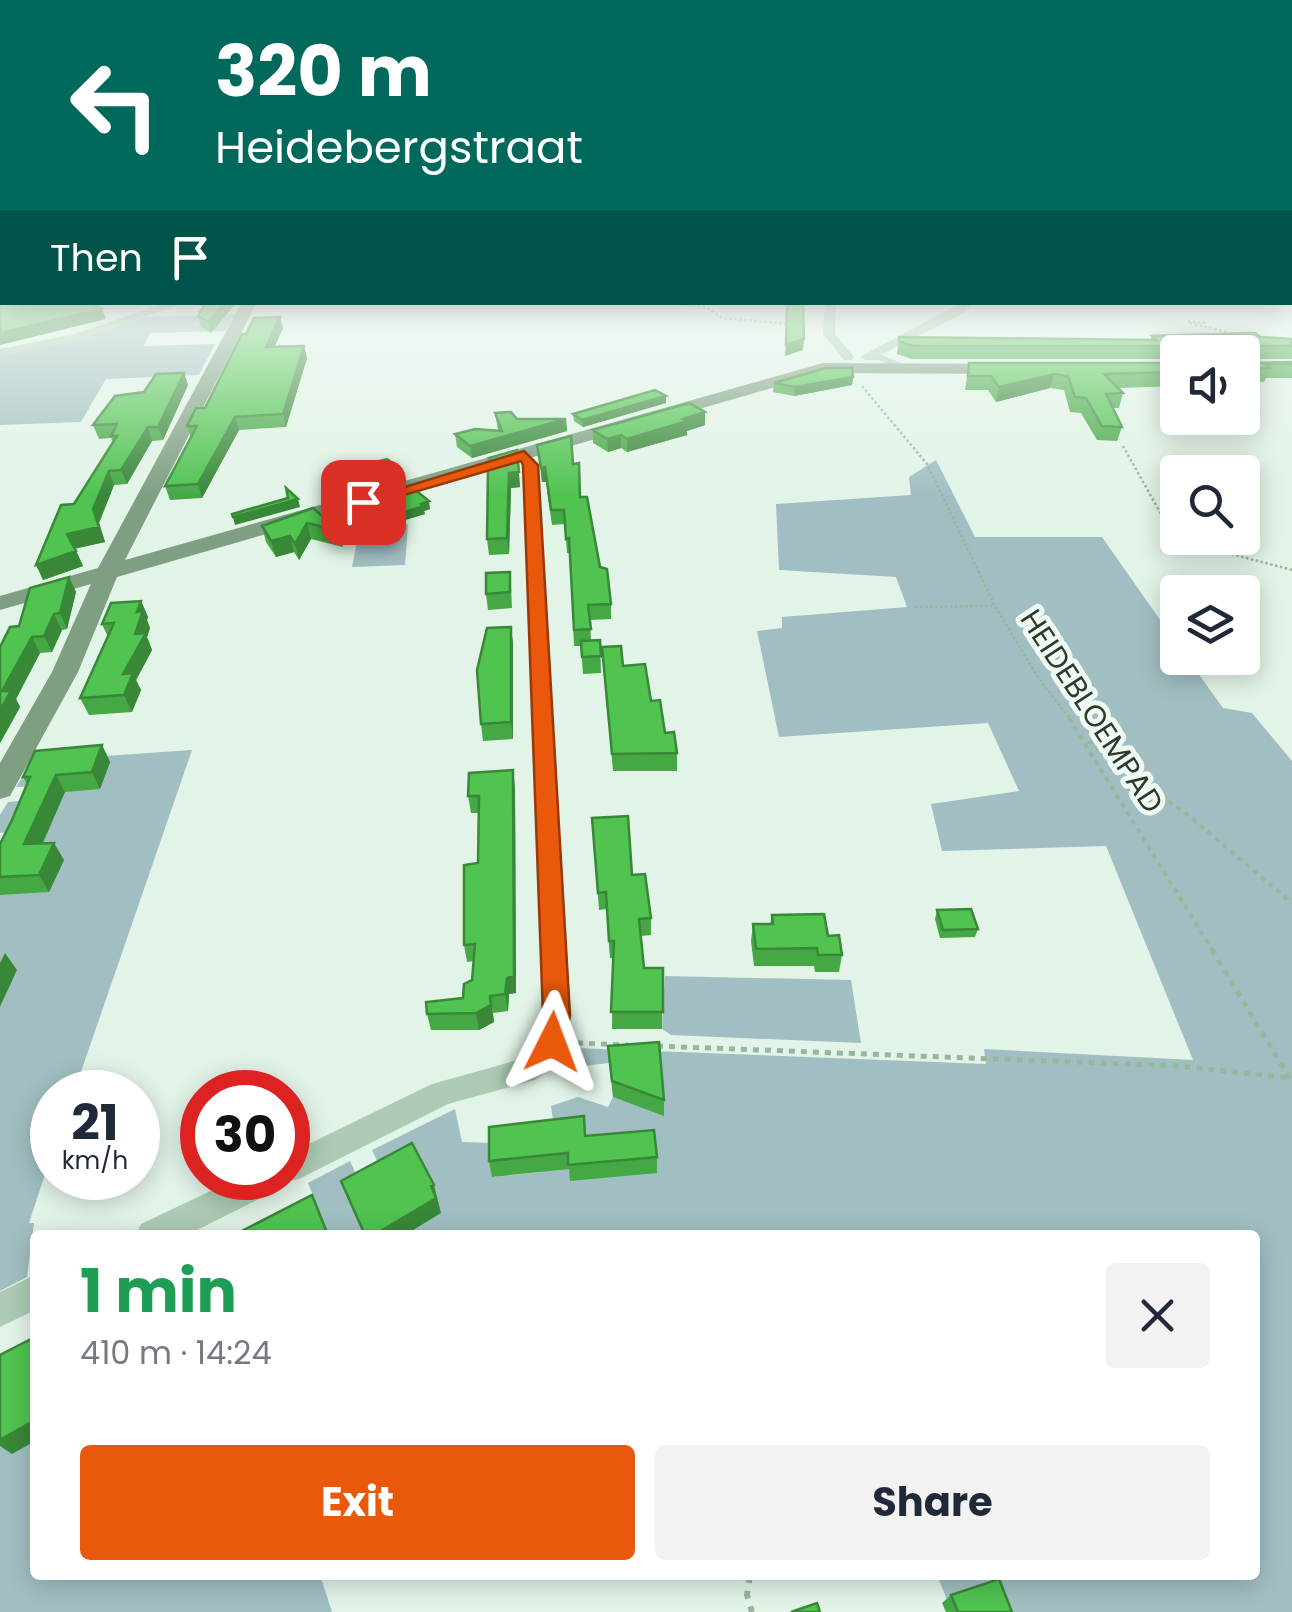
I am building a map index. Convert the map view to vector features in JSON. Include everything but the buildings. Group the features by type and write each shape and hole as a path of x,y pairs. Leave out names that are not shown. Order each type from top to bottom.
{"street":[{"path":"0,353 31,346"},
{"path":"0,789 65,672 107,573 227,346"},
{"path":"842,346 856,363 909,369 1025,368"},
{"path":"0,603 856,363 890,346"},
{"path":"310,1158 442,1093 525,1072 543,1059 552,1042 556,1016 532,484 530,465 524,455"},
{"path":"162,1230 224,1200"},
{"path":"0,1310 30,1295"}],"path":[{"name":"HEIDEBLOEMPAD","path":"856,363 927,464 994,606 1037,676 1084,738 1291,1080"},
{"path":"1123,446 1175,539 1292,570"},
{"path":"915,607 994,606"},
{"path":"1084,738 1194,820 1292,903"},
{"path":"552,1042 630,1045"},
{"path":"650,1046 1178,1066 1291,1080"},
{"path":"750,1580 752,1612"}],"shaded area":[{"path":"38,346 214,346 199,375 106,379 81,422 0,425 0,354"},
{"path":"936,460 975,537 1102,537 1160,620 1160,675 1199,675 1223,708 1252,713 1292,761 1292,1612 952,1612 939,1580 1260,1580 1260,1230 410,1230 372,1150 455,1109 462,1142 493,1143 493,1177 541,1172 555,1135 551,1106 578,1097 608,1107 613,1097 609,1063 574,1067 575,1048 986,1064 984,1049 1193,1060 1106,846 942,851 931,804 1019,791 988,723 779,737 757,631 782,628 782,617 907,607 896,577 779,570 776,504 911,495 909,477"},
{"path":"384,503 408,525 405,565 352,567 363,511"},
{"path":"192,750 82,1070 30,1070 30,1200 37,1200 29,1223 34,1223 30,1230 27,1277 0,1291 0,1007 16,971 0,971 0,840 46,836 23,830 0,833 0,815 8,802 31,800 37,786 16,787 33,761"},
{"path":"665,976 851,980 861,1043 671,1035 662,1029"},
{"path":"350,1161 363,1189 365,1230 327,1230 310,1182"},
{"path":"0,1379 30,1432 30,1580 322,1580 332,1612 0,1612"}],"route":[{"path":"363,502 524,455 530,465 556,1016 552,1042"}]}
